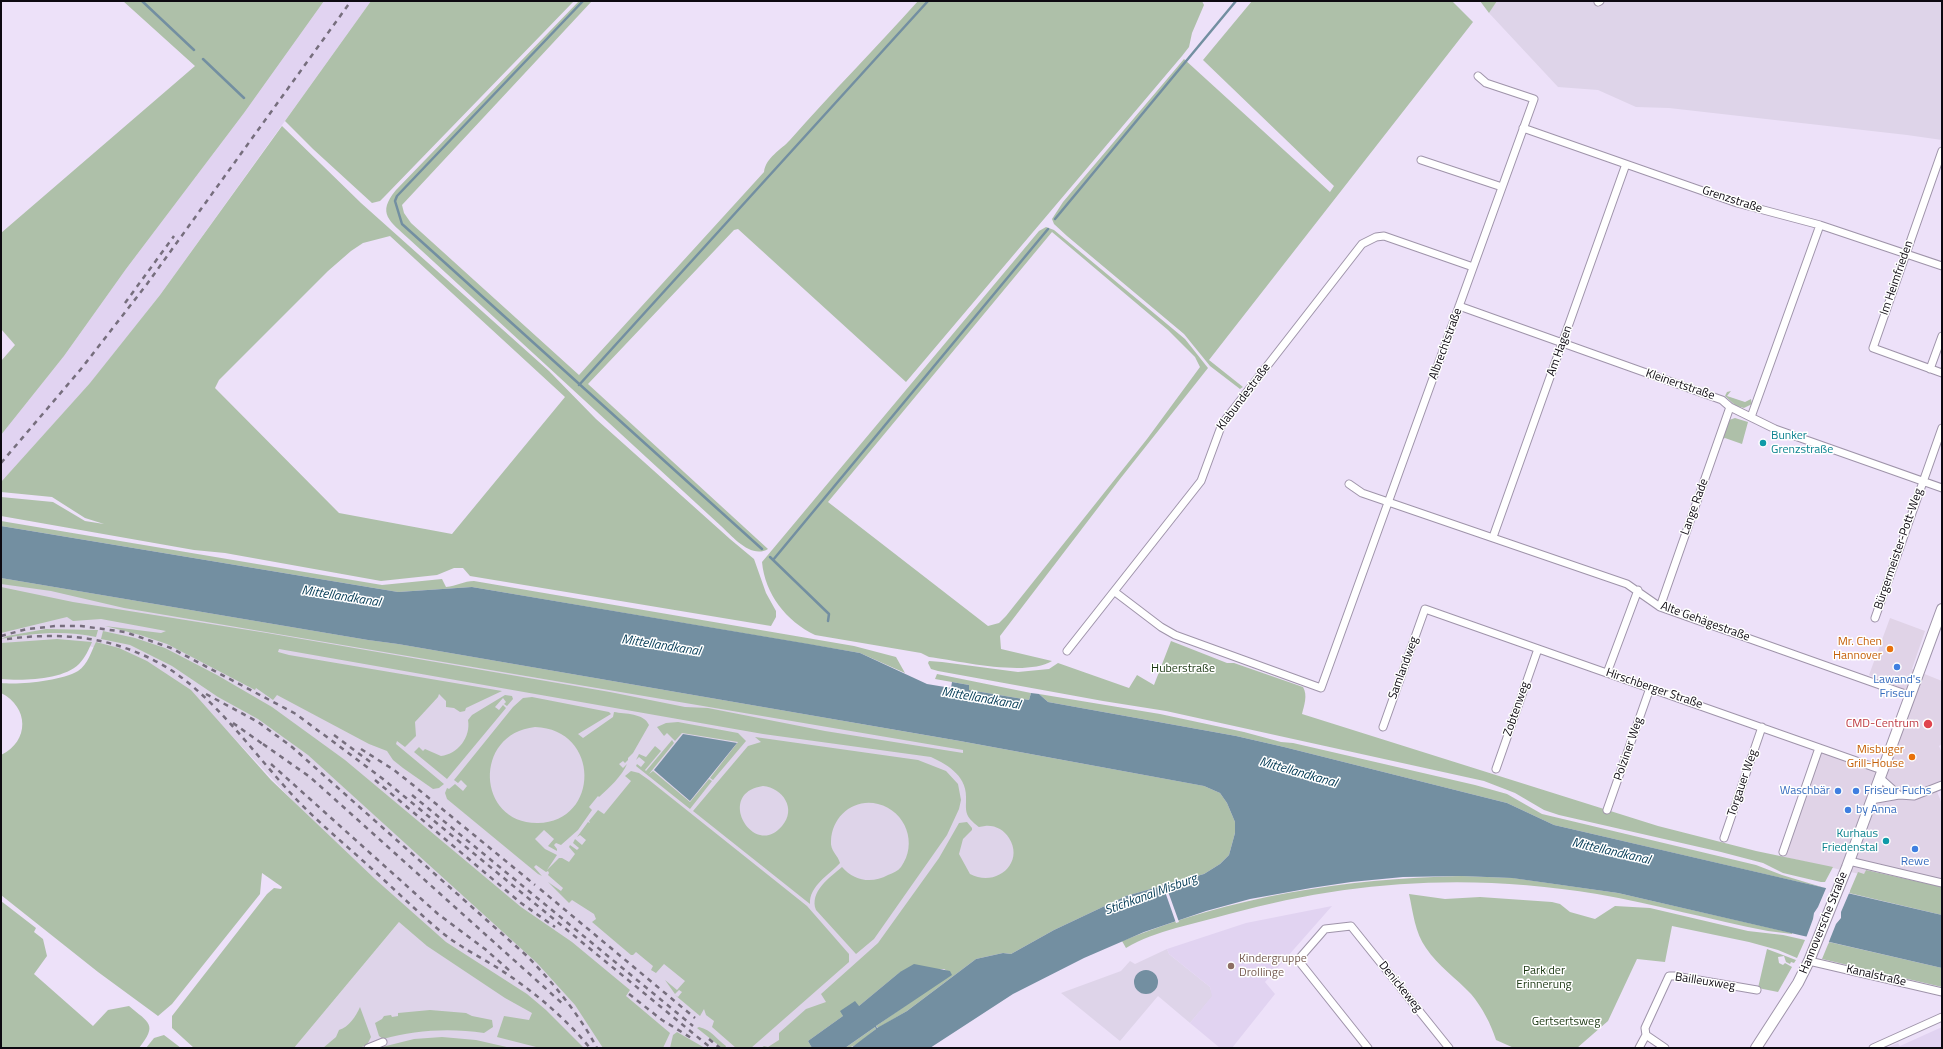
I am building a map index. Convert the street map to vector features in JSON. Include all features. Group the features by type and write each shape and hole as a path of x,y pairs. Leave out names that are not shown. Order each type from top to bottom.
{"main road":[{"name":"Hannoversche Straße","path":"1756,1048 1798,983 1809,961 1842,880 1942,609"}],"street":[{"name":"Albrechtstraße","path":"1115,592 1161,627 1175,635 1321,688 1534,99 1486,83 1478,76"},
{"name":"Grenzstraße","path":"1523,128 1749,207 1820,225 1942,266"},
{"name":"Im Heimfrieden","path":"1930,369 1873,348 1942,151"},
{"path":"1421,160 1502,187"},
{"name":"Am Hagen","path":"1493,537 1626,164"},
{"path":"1751,417 1820,225"},
{"name":"Klabundestraße","path":"1067,651 1201,481 1222,424 1362,244 1376,237 1384,236 1473,267"},
{"name":"Kleinertstraße","path":"1459,306 1722,400 1730,406 1779,430 1942,488"},
{"path":"1942,336 1930,369 1942,373"},
{"name":"Lange Rade","path":"1660,607 1730,406"},
{"name":"Bürgermeister-Pott-Weg","path":"1875,618 1942,428"},
{"path":"1349,484 1362,493 1389,501"},
{"name":"Alte Gehägestraße","path":"1389,501 1627,584 1638,590 1660,607 1911,696"},
{"path":"1607,673 1638,590"},
{"name":"Hirschberger Straße","path":"1425,609 1819,748 1881,773"},
{"name":"Samlandweg","path":"1382,727 1425,609"},
{"name":"Zobtenweg","path":"1496,769 1538,649"},
{"name":"Polziner Weg","path":"1607,810 1650,688"},
{"name":"Torgauer Weg","path":"1724,838 1762,728"},
{"path":"1783,852 1819,748"},
{"path":"1881,773 1899,795"},
{"path":"1871,800 1899,795 1914,796 1942,785"},
{"path":"1849,861 1942,883"},
{"name":"Denickeweg","path":"1368,1048 1298,960 1325,929 1351,926 1449,1048"},
{"name":"Kanalstraße","path":"1809,961 1942,992"},
{"name":"Bailleuxweg","path":"1646,1035 1645,1028 1669,976 1757,990"},
{"path":"1873,1048 1942,1017"},
{"path":"1639,1048 1646,1035 1665,1048"},
{"path":"368,1048 383,1042"}],"shaded area":[{"path":"324,1 371,1 160,295 93,380 1,482 1,435 64,356 126,269 244,113"},
{"path":"1497,1 1942,1 1942,140 1669,108 1636,107 1598,90 1558,87 1489,13"},
{"path":"1,578 398,644 820,717 1204,786 808,1041 812,1048 294,1048 399,922 305,814 219,722 96,648 89,646 1,650"},
{"path":"1890,618 1925,631 1912,669 1942,681 1942,744 1939,746 1942,753 1942,780 1934,784 1942,804 1942,887 1866,870 1864,875 1784,857 1821,751 1886,773 1916,694 1869,675"},
{"name":"Kindergruppe Drollinge","path":"1332,906 1265,982 1275,994 1232,1048 1220,1048 1190,1023 1212,996 1210,987 1169,954 1167,949 1246,923"},
{"path":"1167,949 1169,954 1210,987 1213,996 1190,1023 1158,996 1120,1041 1061,993 1121,971 1130,961 1135,964"},
{"path":"1942,1027 1942,1048 1887,1048 1898,1043 1900,1046"}],"green space":[{"path":"123,1 324,1 244,113 126,269 64,356 1,435 1,361 15,345 1,329 1,233 195,66"},
{"path":"371,1 574,1 380,201 372,203 285,121"},
{"path":"579,1 592,1 402,205 404,213 411,223 579,375 764,172 765,167 771,158 790,140 918,1 1202,1 1204,5 1192,33 1189,47 1182,56 906,382 738,229 734,230 588,384 768,549 755,551 737,541 396,227 391,222 386,211 390,198 396,190"},
{"path":"1252,1 1452,1 1473,22 1209,360 1243,387 1240,389 1210,366 1184,334 1067,236 1054,224 1052,219 1063,202 1184,59 1330,192 1334,186 1203,60"},
{"path":"1480,1 1497,1 1489,13"},
{"path":"282,126 361,203 549,371 596,419 754,559 766,593 776,611 776,617 771,626 470,576 463,568 454,568 437,575 381,581 225,553 194,550 1,516 1,497 53,502 85,521 104,524 85,518 52,497 1,492 1,482 90,383 160,295","holes":["390,236 565,397 452,534 339,513 215,388 219,380 328,271 351,251 363,243"]},
{"path":"1046,227 1054,230 1185,339 1208,368 1120,479 1000,636 1001,649 1052,661 1041,666 1010,668 929,657 921,653 815,635 795,622 779,605 767,585 762,562 1039,231","holes":["1052,232 1168,330 1195,357 1200,367 1147,439 999,623 988,626 828,502"]},
{"path":"1731,391 1727,396 1745,402 1751,399 1752,404 1744,408 1736,406 1725,396 1727,392"},
{"path":"1735,418 1748,422 1742,444 1725,438 1720,440 1729,420"},
{"path":"1,521 382,585 442,579 446,587 474,581 854,646 896,657 905,673 860,653 472,587 398,592 1,526"},
{"path":"1,578 398,644 960,741 1204,786 1220,793 1227,803 1235,822 1235,833 1229,855 1220,864 1204,874 1126,896 1054,930 1011,954 1003,953 976,959 907,1011 878,1028 876,1026 932,987 947,971 944,969 900,972 859,1006 841,1011 843,1016 808,1041 812,1048 761,1048 764,1046 768,1047 779,1040 779,1033 806,1009 826,1002 821,994 878,943 939,858 959,823 967,822 972,828 972,830 963,839 959,854 970,874 989,878 1005,871 1011,864 1013,847 1009,838 999,829 992,826 979,827 970,819 966,810 966,793 964,785 956,773 945,764 931,757 763,734 279,649 278,652 289,655 502,691 466,708 465,711 460,712 454,708 446,707 446,701 439,694 415,722 416,736 405,747 397,741 396,744 444,784 439,788 433,789 393,760 387,751 369,744 277,695 273,700 256,688 255,690 167,644 105,626 161,633 166,631 101,619 73,621 67,617 1,633 1,587 73,602 267,633 610,692 685,707 708,708 825,731 963,753 963,750 124,608 51,591 1,584"},
{"path":"46,629 98,630 96,637 48,633 1,639 7,636"},
{"path":"103,631 135,638 165,648 217,675 272,707 345,760 521,907 572,942 630,990 626,996 670,1033 663,1048 603,1048 575,1005 537,963 308,755 258,719 218,697 172,666 130,645 101,639"},
{"path":"57,639 92,642 79,664 63,673 42,678 20,680 1,679 1,643"},
{"name":"Huberstraße","path":"1171,641 1227,663 1234,663 1303,687 1305,704 1302,714 1658,826 1756,851 1833,867 1825,882 1821,882 1783,873 1763,863 1721,852 1559,815 1544,810 1515,793 1484,781 1166,711 938,671 931,669 928,663 929,661 942,662 1018,672 1049,669 1058,663 1129,688 1137,675 1154,685"},
{"path":"96,642 119,648 147,661 191,690 271,780 375,879 446,942 527,994 546,1010 584,1048 540,1048 497,1037 504,1016 529,1020 532,1013 505,998 427,946 399,922 294,1048 194,1048 172,1028 172,1016 267,894 274,888 281,889 282,887 262,873 260,894 172,1004 158,1016 98,972 1,895 1,755 10,749 17,741 21,733 22,724 21,715 17,707 10,699 1,693 1,683 40,682 78,671 89,658"},
{"path":"937,674 1031,693 1029,700 969,690 969,685 935,679"},
{"path":"1039,694 1160,714 1475,785 1507,794 1542,814 1756,865 1782,875 1825,888 1554,825 1507,803 1284,747 1236,736 1048,702"},
{"path":"505,695 512,696 513,699 507,706 504,704 506,702 503,698 495,707 499,710 503,705 506,708 447,779 414,752 419,747 423,751 425,749 441,756 453,752 462,744 467,733 468,720 472,715"},
{"path":"532,697 609,712 611,714 578,734 583,738 613,717 614,712 639,716 647,721 649,725 628,760 625,763 623,761 619,764 623,768 627,764 622,773 615,782 599,797 598,796 589,807 592,810 578,830 561,845 556,843 554,845 557,851 548,846 554,839 544,830 535,839 545,849 557,855 547,870 559,858 569,862 575,854 569,847 570,845 577,850 579,848 573,843 575,839 582,845 586,840 580,835 577,837 588,822 590,823 589,821 598,810 604,814 631,781 625,776 631,771 639,773 807,906 849,954 849,962 751,1048 736,1048 712,1027 714,1021 706,1015 704,1009 700,1016 675,995 678,997 682,992 679,990 675,994 665,980 677,990 685,981 664,964 656,973 651,970 653,966 636,952 631,955 592,922 596,919 594,914 572,900 569,903 548,882 561,891 563,888 548,875 548,871 546,872 536,865 534,867 542,876 538,874 447,799 445,793 447,788 449,789 455,784 463,791 467,786 461,780 458,783 454,780 513,707 523,698","holes":["535,727 557,732 572,743 581,758 584,775 582,793 573,808 558,819 538,823 518,819 503,809 494,795 490,778 492,761 500,745 515,733"]},
{"path":"678,722 738,733 746,741 713,780 710,778 738,742 682,733 675,741 667,733 664,736 657,727 666,723"},
{"path":"755,737 918,760 946,771 958,784 961,800 959,809 947,835 874,939 856,954 816,910 815,897 827,880 842,867 852,875 864,880 876,880 898,870 906,858 909,848 909,839 902,821 888,808 878,804 861,804 853,806 846,811 835,824 832,832 832,848 840,863 816,886 810,904 693,811 748,746 761,742","holes":["763,786 777,791 786,800 788,813 782,826 771,834 760,835 751,830 744,821 740,811 741,800 749,791"]},
{"path":"672,740 674,743 649,774 653,771 690,802 709,779 712,781 690,809 636,766 637,764 641,767 645,762 639,757 636,760 639,754 646,757 655,746 661,751 645,770 646,771"},
{"path":"1866,870 1942,887 1942,915 1849,893 1858,872 1864,874"},
{"path":"1461,876 1513,878 1618,893 1792,934 1747,927 1640,902 1597,894 1551,887 1504,883 1458,882 1412,883 1366,887 1320,894 1274,903 1176,928 1150,936 1126,948 1122,941 1164,925 1247,901 1331,886 1374,881"},
{"name":"Park der Erinnerung","path":"1409,894 1445,899 1480,897 1552,902 1560,904 1570,912 1595,919 1615,906 1650,908 1748,931 1783,935 1805,940 1797,958 1778,950 1749,942 1672,926 1665,962 1637,959 1608,1021 1577,1048 1514,1048 1496,1040 1492,1028 1479,1004 1465,988 1436,961 1426,948 1419,936"},
{"path":"1,901 36,928 34,932 43,939 47,956 34,974 93,1026 108,1010 129,1006 142,1016 149,1024 148,1034 139,1048 1,1048"},
{"path":"1829,942 1942,968 1942,987 1822,959"},
{"path":"1767,949 1796,960 1794,963 1791,962 1790,964 1786,962 1784,956 1778,957 1779,963 1783,965 1785,963 1792,967 1778,992 1758,988"},
{"path":"360,1007 371,1037 367,1045 359,1048 323,1048 336,1037 339,1030 343,1029 352,1021"},
{"path":"430,1010 466,1013 472,1016 492,1020 493,1027 484,1033 446,1030 420,1032 383,1039 379,1036 375,1023 384,1016 391,1015 392,1017 398,1016 398,1013"},
{"path":"699,1027 711,1032 726,1046 725,1048 722,1048 697,1028"},
{"path":"875,1027 876,1029 862,1041 854,1046 845,1048"},
{"path":"677,1032 705,1048 670,1048 673,1035"},
{"path":"164,1035 181,1048 146,1048 154,1038"},
{"path":"442,1037 476,1040 511,1048 378,1048 414,1039"}],"water":[{"path":"1,526 398,592 472,587 809,644 860,653 927,684 951,688 952,682 969,685 969,690 1029,700 1031,693 1039,694 1048,702 1236,736 1507,803 1554,825 1942,915 1942,968 1618,893 1512,878 1461,876 1403,877 1351,882 1250,899 1206,911 1144,932 1084,958 1013,994 930,1048 851,1048 876,1029 875,1027 845,1048 812,1048 808,1041 843,1016 840,1011 855,1001 859,1006 900,972 914,964 950,971 952,975 876,1026 877,1028 907,1011 976,959 1003,953 1011,954 1054,930 1126,896 1204,874 1220,864 1229,855 1235,833 1235,822 1227,803 1220,793 1204,786 960,741 398,644 1,578"},
{"path":"683,734 737,743 690,801 654,770"},
{"path":"1146,970 1155,973 1158,982 1155,991 1146,994 1137,991 1134,982 1137,973"}],"pier":[{"path":"1162,883 1165,883 1179,922 1176,923"},
{"path":"1827,886 1850,891 1841,912 1841,918 1836,924 1828,944 1806,938 1814,913"}],"waterway":[{"path":"142,1 194,50"},
{"path":"583,1 397,196 395,201 402,224 762,549"},
{"path":"579,385 928,1"},
{"path":"1055,219 1236,1"},
{"path":"203,59 244,98"},
{"path":"773,560 1048,229"},
{"path":"770,557 829,614 828,621"}],"railway":[{"path":"1,463 81,369 147,284 351,1"},
{"path":"125,303 174,236"},
{"path":"1,636 27,629 56,626 81,626 125,632 171,648 296,714 383,779 711,1048"},
{"path":"7,639 67,636 105,642 123,647 142,655 161,664 180,676 216,708 305,808 420,913 455,942 530,990 561,1017 590,1048"},
{"path":"206,694 258,722 292,747 527,956 547,977 565,1000 582,1023 597,1048"},
{"path":"233,723 267,747"},
{"path":"334,735 373,764"},
{"path":"263,744 310,777 564,1005"},
{"path":"361,749 394,770 535,885"},
{"path":"271,764 438,914 485,949 510,971"},
{"path":"375,780 521,903 555,927"},
{"path":"412,795 693,1026"},
{"path":"540,889 695,1018"},
{"path":"629,994 662,1020 693,1039"},
{"path":"709,1039 720,1048"}],"place":[{"name":"Bunker Grenzstraße","path":"1763,443"},
{"name":"Mr. Chen Hannover","path":"1890,649"},
{"name":"Lawand's Friseur","path":"1897,667"},
{"name":"CMD-Centrum","path":"1928,724"},
{"name":"Misbuger Grill-House","path":"1912,757"},
{"name":"Waschbär","path":"1838,791"},
{"name":"Friseur Fuchs","path":"1856,791"},
{"name":"by Anna","path":"1848,810"},
{"name":"Kurhaus Friedenstal","path":"1886,841"},
{"name":"Rewe","path":"1915,849"},
{"name":"Kindergruppe Drollinge","path":"1231,966"}],"water label":[{"name":"Mittellandkanal","path":"341,597"},
{"name":"Mittellandkanal","path":"661,646"},
{"name":"Mittellandkanal","path":"981,699"},
{"name":"Mittellandkanal","path":"1298,773"},
{"name":"Mittellandkanal","path":"1611,852"},
{"name":"Stichkanal Misburg","path":"1151,895"}],"park label":[{"name":"Gertsertsweg","path":"1566,1022"}]}
